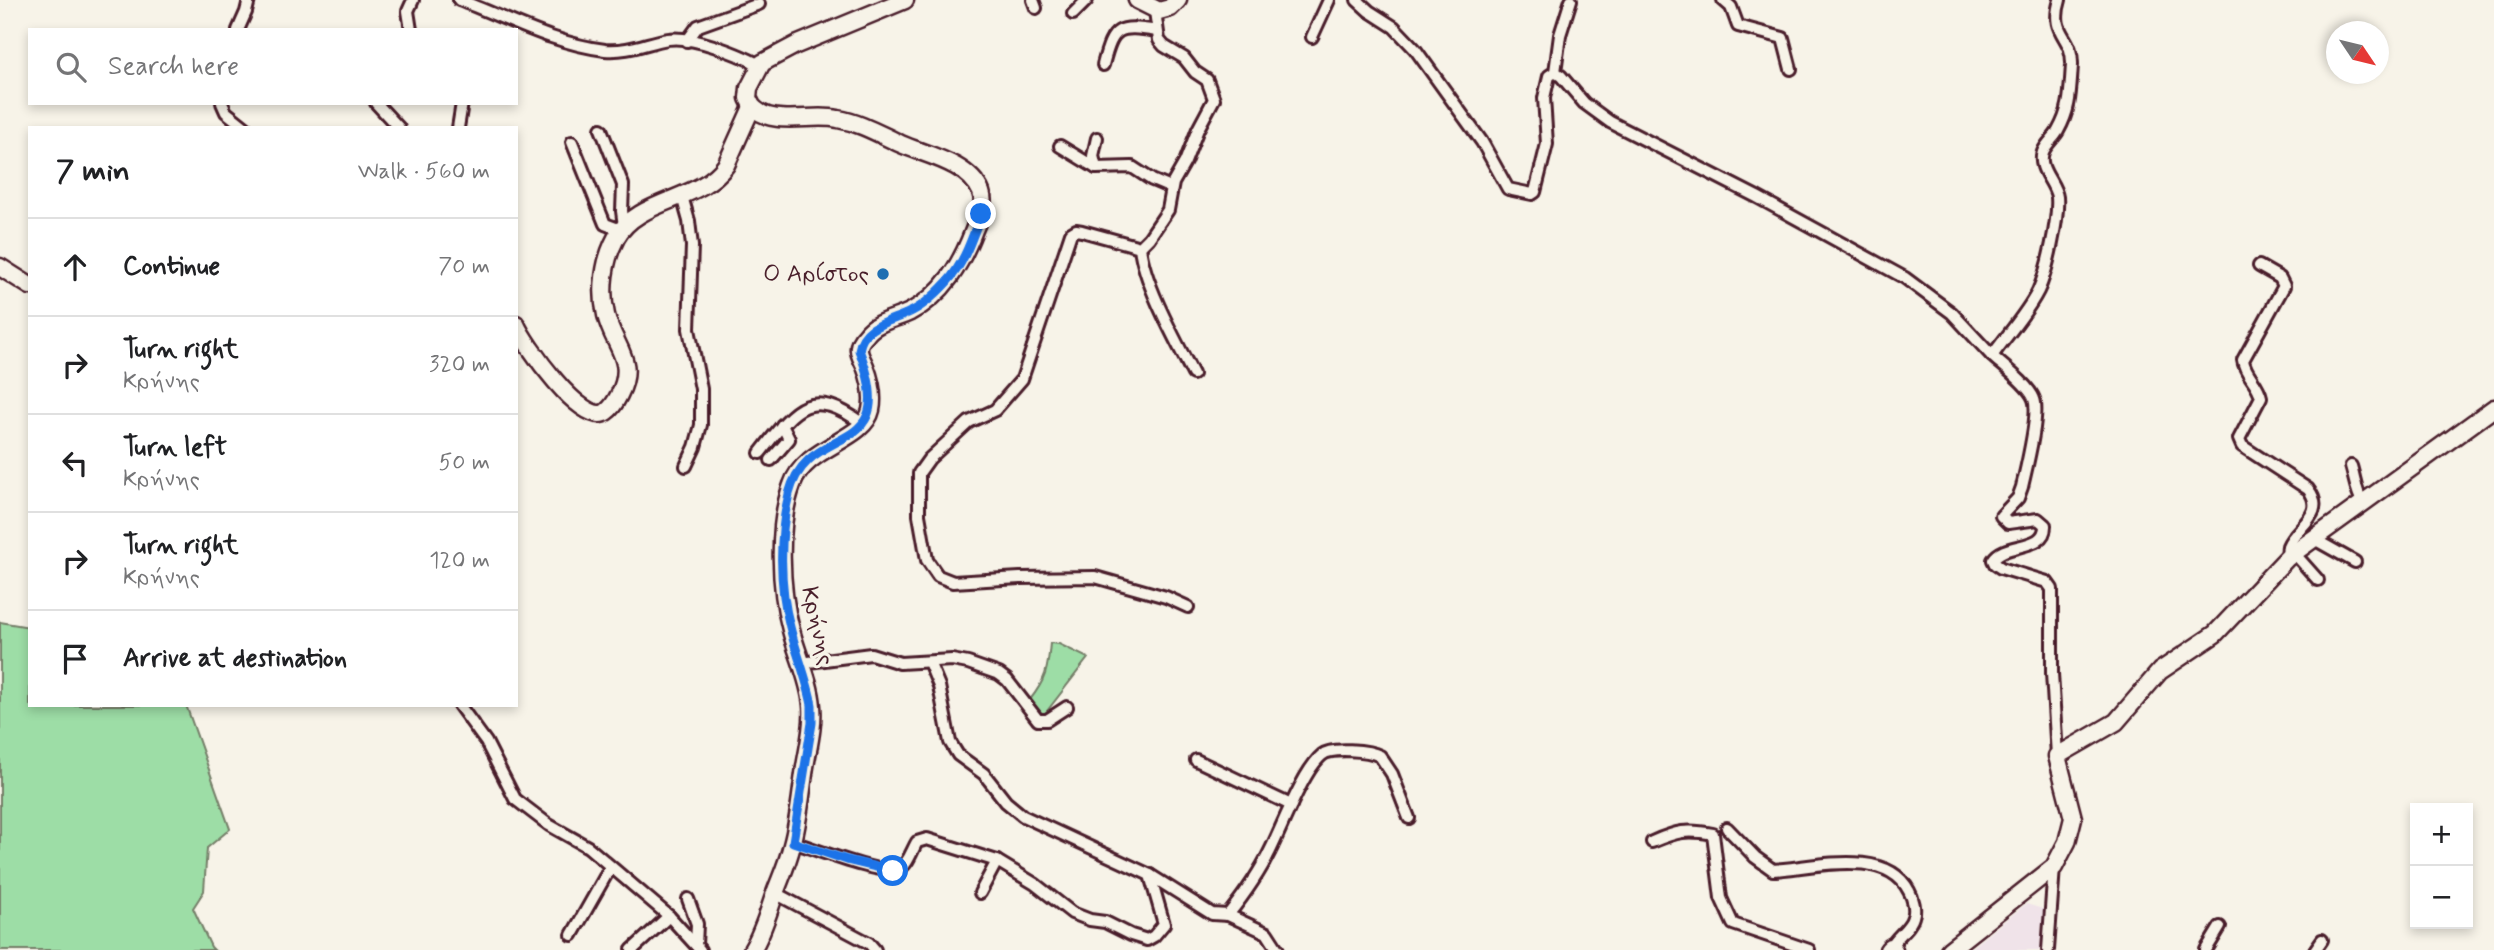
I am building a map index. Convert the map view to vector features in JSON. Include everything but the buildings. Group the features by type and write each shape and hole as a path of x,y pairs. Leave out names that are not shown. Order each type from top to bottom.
{"street":[{"path":"239,28 249,0"},
{"path":"411,28 408,11 413,0"},
{"path":"459,0 555,38 586,47 624,50 670,39 738,55 760,65"},
{"path":"760,453 782,425 805,406 818,402 845,411 863,424 871,410 872,395 871,383 859,350 860,344 869,330 908,313 928,300 948,281 959,266 979,220 981,194 972,179 952,165 862,125 830,117 773,117 752,107 749,99 749,90 760,65 796,46 905,0"},
{"path":"1073,14 1087,0"},
{"path":"1137,0 1155,10 1167,9 1178,0"},
{"path":"1312,37 1329,0"},
{"path":"1357,0 1389,23 1415,49 1476,131 1508,190 1532,194 1535,192 1547,144 1545,91 1549,76 1555,72 1558,45 1571,0"},
{"path":"1723,0 1731,7 1738,26 1783,38 1791,69"},
{"path":"1992,355 2038,290 2053,237 2057,196 2043,166 2043,153 2058,131 2069,107 2072,58 2070,48 2057,24 2056,13 2060,0"},
{"path":"687,41 698,26 759,4"},
{"path":"1155,10 1159,40 1184,58 1195,72 1207,80 1213,97 1212,105 1171,188 1168,210 1140,247 1144,268 1168,325 1193,374"},
{"path":"1103,65 1109,42 1115,34 1133,27 1157,31"},
{"path":"1555,72 1584,103 1610,122 1789,214 1922,288 1952,313 2027,389 2035,404 2035,420 2022,487 2018,498 2001,516 2008,523 2038,519 2045,525 2045,533 2039,540 2001,552 1993,560 2001,568 2047,582 2052,589 2052,673 2057,756 2073,818 2067,842 2054,867 2048,950"},
{"path":"223,105 226,112 244,126"},
{"path":"378,105 397,126"},
{"path":"458,126 462,105"},
{"path":"518,328 542,366 583,408 598,415 606,412 621,390 627,368 625,357 607,318 603,293 607,259 623,228 640,215 682,196 716,176 724,167 752,107"},
{"path":"601,129 623,185 623,228"},
{"path":"1096,168 1093,156 1097,138"},
{"path":"572,142 605,224 623,228"},
{"path":"1060,146 1096,168 1132,167 1171,188"},
{"path":"682,196 692,246 689,329 701,389 701,425 687,466"},
{"path":"1140,247 1082,231 1071,233 1022,379 995,410 973,419 925,463 918,478 919,514 927,560 934,572 947,581 1095,577 1167,597 1188,607"},
{"path":"2259,266 2280,278 2284,286 2243,360 2244,369 2259,387 2261,397 2239,439 2242,446 2308,489 2314,496 2315,504 2310,519 2288,547 2290,556 2318,580"},
{"path":"0,267 28,285"},
{"path":"2057,756 2116,722 2160,671 2215,634 2290,556 2494,408"},
{"name":"Κρήνης","path":"752,950 762,930 793,842 812,712 810,694 784,599 784,523 788,496 792,482 812,458 863,424"},
{"path":"771,460 789,439 782,425"},
{"path":"2351,466 2357,494 2363,503"},
{"path":"2314,538 2355,562"},
{"path":"801,663 870,654 900,663 952,660 999,674 1013,687 1038,720 1046,720 1067,707"},
{"path":"929,662 945,712 950,743 958,755 993,784 1012,808 1150,875 1212,914 1228,915 1267,933 1278,950"},
{"path":"460,707 486,742 515,799 549,825 581,843 669,916 698,948"},
{"path":"1228,915 1261,869 1291,805 1323,754 1332,750 1371,753 1383,758 1409,818"},
{"path":"1196,760 1291,805"},
{"path":"1727,828 1755,857 1773,870 1838,863 1867,863 1894,873 1910,892 1914,912 1910,924 1895,938 1891,949"},
{"path":"1652,842 1674,832 1692,830 1713,834 1721,898 1733,924 1809,950"},
{"path":"793,842 847,860 893,871 903,867 915,846 924,839 997,861 1035,884 1072,913 1105,922 1147,940 1164,925 1150,875"},
{"path":"980,893 997,861"},
{"path":"1949,950 2054,867"},
{"path":"572,934 610,868"},
{"path":"775,893 871,944 875,950"},
{"path":"688,899 696,924 698,948"},
{"path":"632,950 669,916"},
{"path":"2206,950 2220,927"}],"shaded area":[{"path":"2026,904 2043,909 2040,950 1968,950"}],"green space":[{"path":"0,622 28,627 28,707 187,707 230,829 207,848 204,891 193,908 214,950 0,950"},
{"path":"1050,643 1059,644 1088,658 1040,720 1029,701 1045,674"}],"place":[{"name":"Ο Αρίστος","path":"883,274"}],"route":[{"path":"893,871 847,860 793,842 812,723 812,705 784,599 784,523 792,482 800,470 821,450 851,434 863,424 871,410 871,383 859,350 864,337 869,330 908,313 928,300 948,281 965,254 981,214"}]}
